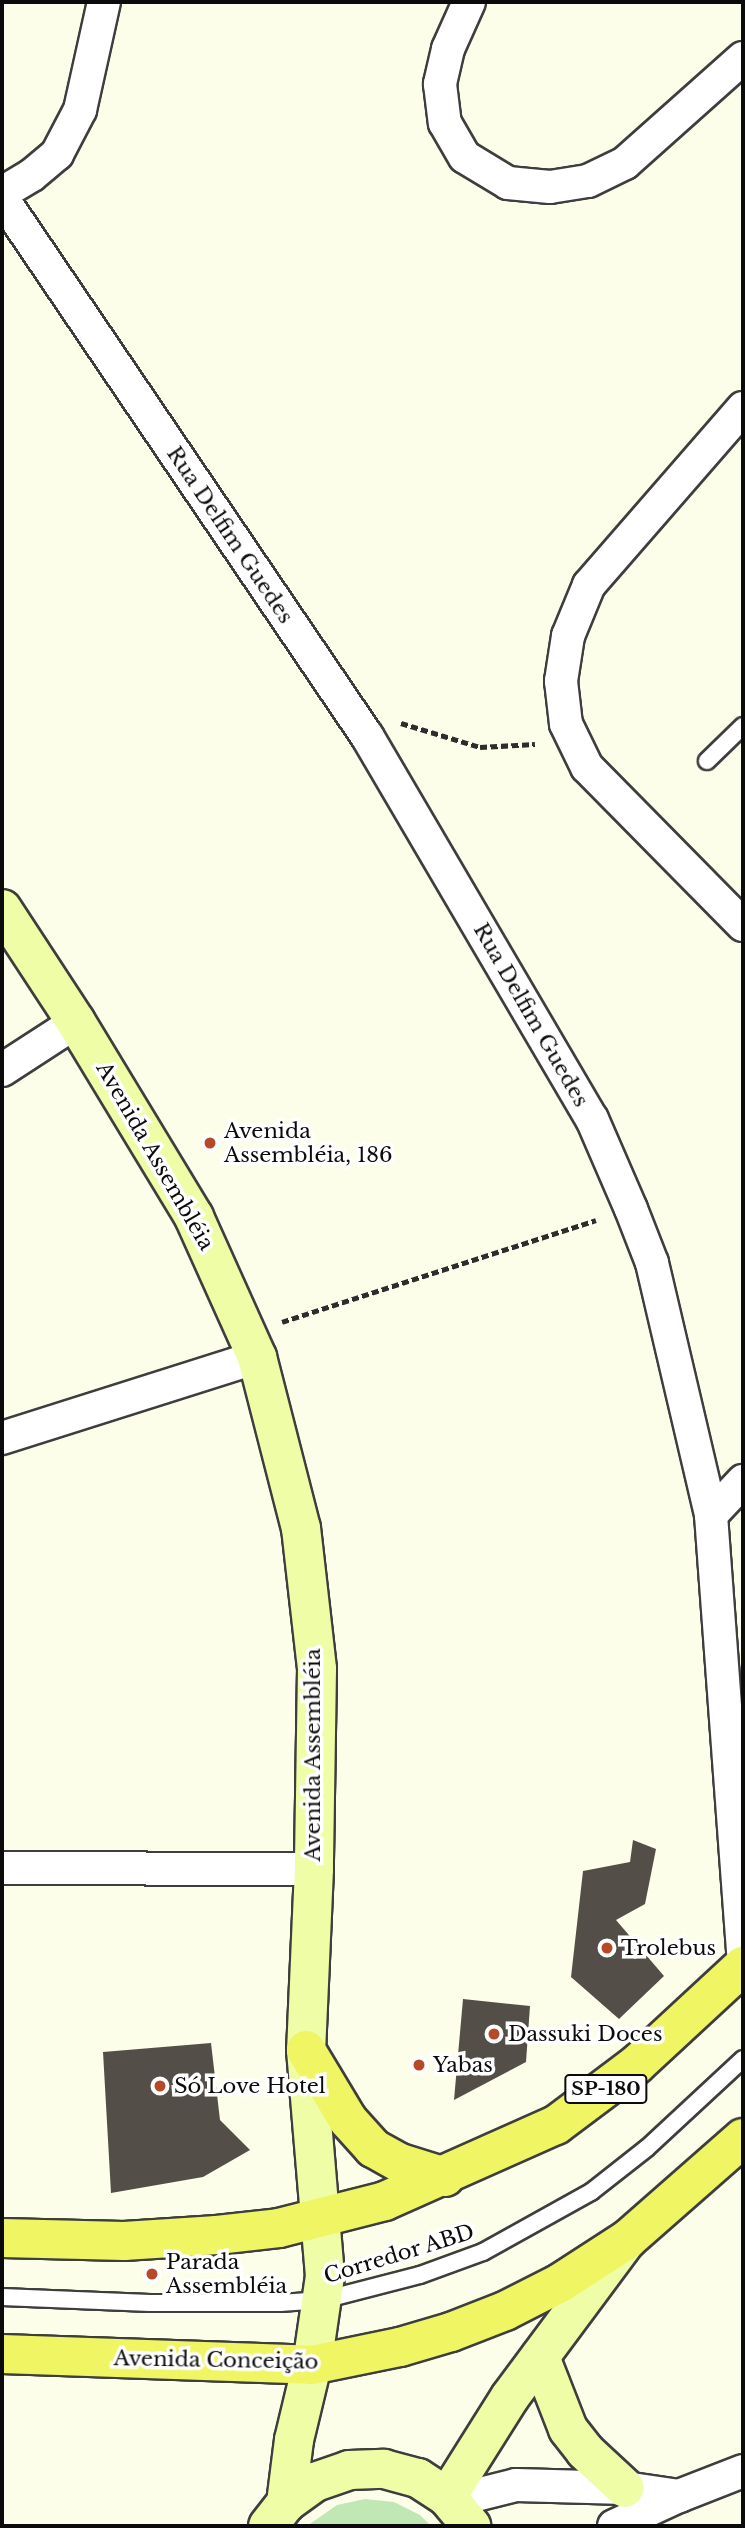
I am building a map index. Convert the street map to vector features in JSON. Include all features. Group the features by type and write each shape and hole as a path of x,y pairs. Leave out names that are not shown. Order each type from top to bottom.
{"main road":[{"name":"SP-180","path":"2,2238 174,2239 279,2228 385,2201 445,2177 556,2124 636,2065 743,1966"},
{"path":"306,2050 348,2120 373,2148 400,2163 445,2177"},
{"name":"Avenida Conceição","path":"2,2354 312,2365 400,2347 505,2311 560,2283 628,2239 743,2138"}],"street":[{"path":"2,196 57,154 80,110 104,2"},
{"path":"469,2 448,49 440,84 445,123 465,157 508,183 550,187 588,181 625,163 743,58"},
{"name":"Rua Delfim Guedes","path":"2,196 367,736 592,1119 632,1209 652,1263 711,1514 743,1953"},
{"path":"743,408 589,585 568,636 561,681 566,724 587,767 743,925"},
{"name":"Avenida Assembléia","path":"2,909 76,1022 194,1216 252,1345 301,1528 317,1669 314,1868 306,2050 322,2219 323,2300 312,2365 277,2515"},
{"path":"2,1070 76,1022"},
{"path":"2,1438 252,1345"},
{"path":"711,1514 743,1481"},
{"path":"2,1868 314,1868"},
{"path":"457,2508 510,2397 628,2239"},
{"path":"540,2357 568,2429 585,2451 625,2488"},
{"path":"277,2515 315,2482 349,2470 384,2469 418,2478 457,2508"},
{"path":"614,2526 679,2496 743,2472"},
{"path":"457,2508 486,2490 516,2485 625,2488 679,2496"}],"lane":[{"path":"706,761 743,726"},
{"name":"Corredor ABD","path":"2,2297 150,2303 323,2300 432,2270 483,2252 591,2192 647,2148 743,2059"}],"path":[{"path":"346,707 480,747 533,743 587,767"},
{"path":"252,1345 632,1209"}],"green space":[{"path":"365,2499 394,2502 420,2515 431,2526 307,2526 337,2505"}],"building":[{"name":"Trolebus","path":"633,1840 656,1849 645,1904 616,1920 664,1976 619,2019 571,1977 583,1871 630,1862"},
{"name":"Dassuki Doces","path":"463,1999 530,2006 526,2062 454,2100"},
{"name":"Só Love Hotel","path":"211,2043 220,2120 250,2150 203,2177 111,2193 103,2052"}],"place":[{"name":"Avenida Assembléia, 186","path":"210,1143"},
{"name":"Trolebus","path":"607,1948"},
{"name":"Dassuki Doces","path":"494,2034"},
{"name":"Yabas","path":"419,2065"},
{"name":"Só Love Hotel","path":"160,2086"},
{"name":"Parada Assembléia","path":"152,2274"}]}
